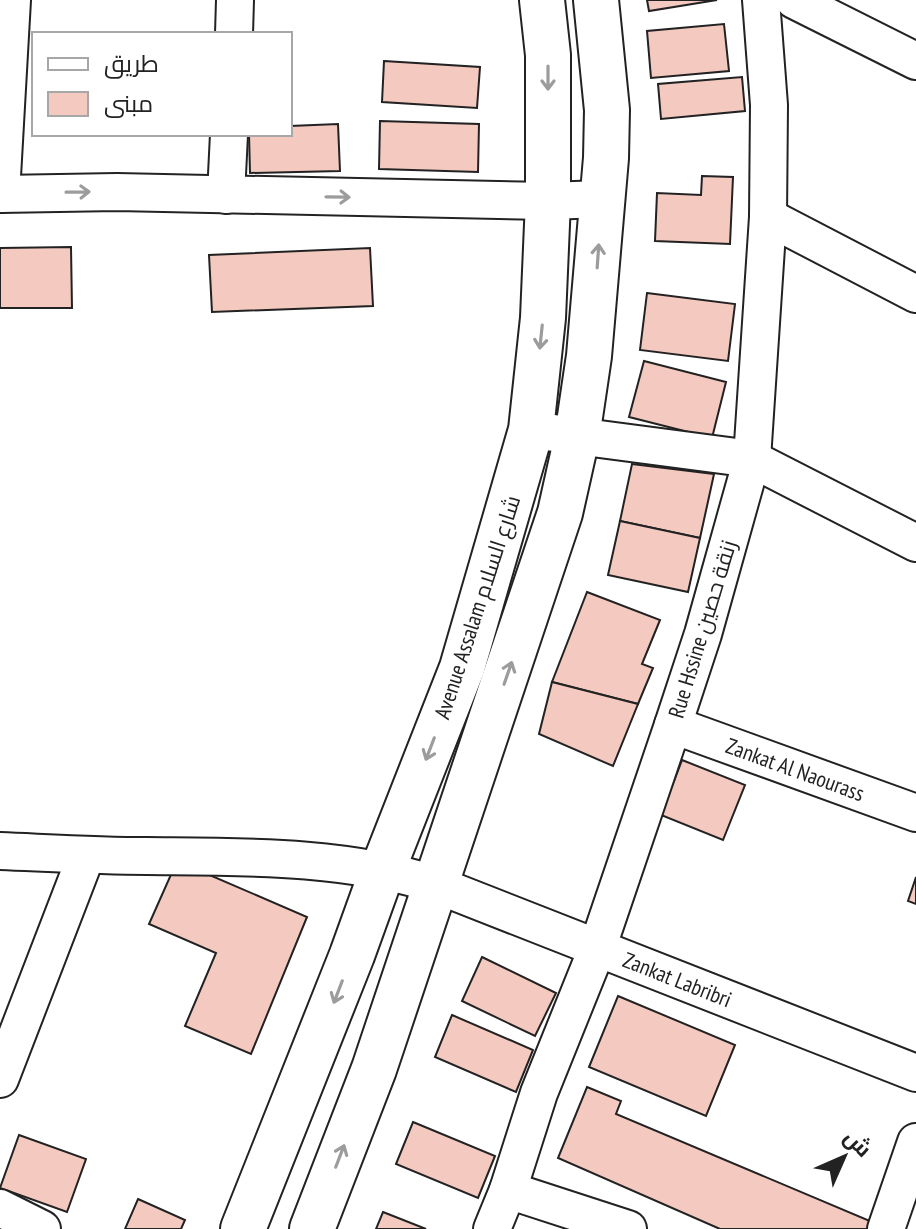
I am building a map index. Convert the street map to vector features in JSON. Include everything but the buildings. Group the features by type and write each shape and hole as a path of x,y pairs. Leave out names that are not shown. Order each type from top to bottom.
{"street":[{"path":"12,0 0,194 117,192 548,201 602,199"},
{"path":"234,32 235,0"},
{"name":"Avenue Assalam شارع السلام","path":"243,1229 462,668 531,430 543,318 548,201 548,55 542,0"},
{"path":"312,1229 374,1069 560,513 577,437 595,302 607,110 596,0"},
{"name":"Rue Hssine زنقة حصين","path":"492,1229 539,1093 597,949 673,725 703,634 752,459 768,217 769,105 761,0"},
{"path":"794,0 916,61"},
{"path":"226,195 229,136"},
{"path":"768,217 916,294"},
{"path":"531,430 752,459 916,543"},
{"name":"Zankat Al Naourass","path":"673,725 916,813"},
{"name":"Zankat Labribri","path":"0,851 86,856 248,857 383,869 437,885 916,1073"},
{"path":"0,1079 86,856"},
{"path":"886,1229 916,1142"},
{"path":"508,1190 628,1229"},
{"path":"0,1208 42,1229"}]}
